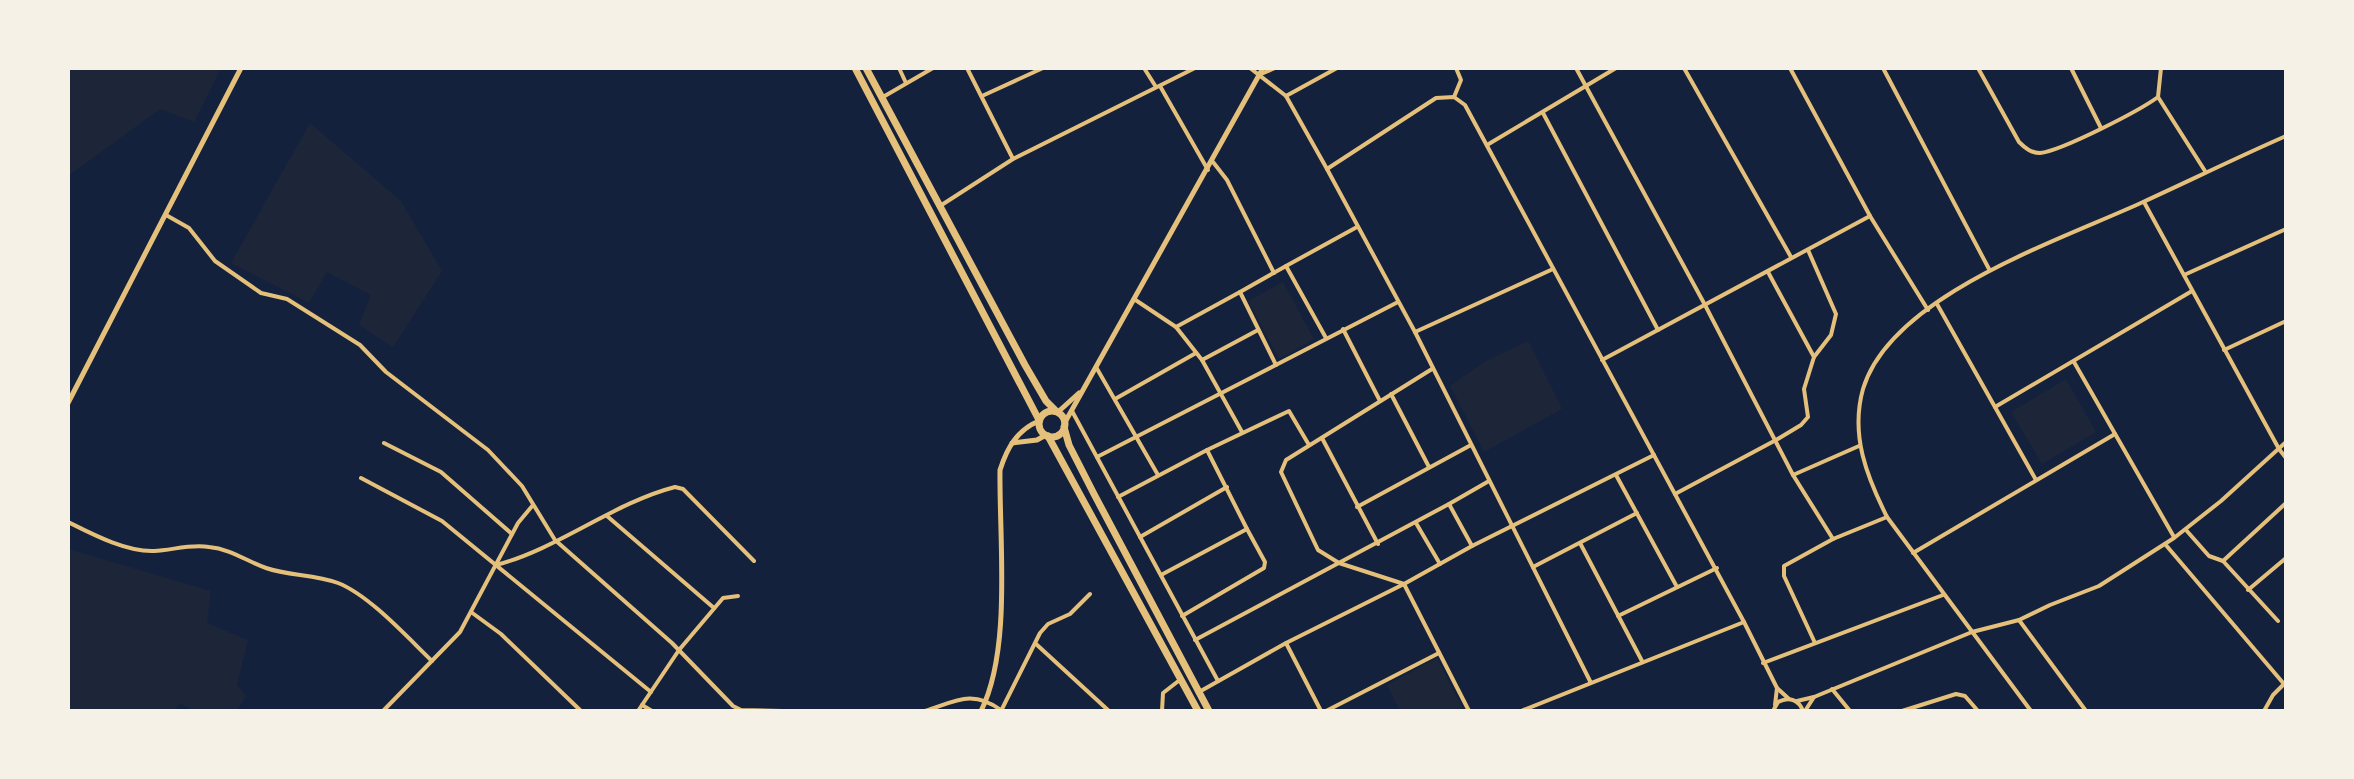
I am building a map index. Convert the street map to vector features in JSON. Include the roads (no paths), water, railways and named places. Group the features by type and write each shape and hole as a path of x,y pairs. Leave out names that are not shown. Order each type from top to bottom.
{"highway":[{"path":"855,68 1039,421 1040,429 1047,435 1198,711"},
{"path":"866,68 1025,365 1046,401 1057,412 1069,445 1209,711"},
{"path":"1039,421 1044,413 1057,412"},
{"path":"1047,435 1059,434 1064,426"}],"street":[{"path":"68,403 241,68"},
{"path":"899,68 906,83"},
{"path":"883,98 933,68"},
{"path":"967,68 1013,159"},
{"path":"982,96 1043,68"},
{"path":"1144,68 1208,171"},
{"path":"940,206 1013,159 1195,68"},
{"path":"1250,68 1286,96 1327,169 1415,332 1590,681"},
{"path":"1064,426 1263,68"},
{"path":"1259,75 1275,68"},
{"path":"1286,96 1337,68"},
{"path":"1454,97 1461,80 1456,68"},
{"path":"1576,68 1793,475 1833,539"},
{"path":"1487,145 1616,68"},
{"path":"1684,68 1791,258"},
{"path":"1790,68 1870,216 1928,310"},
{"path":"1883,68 1989,269"},
{"path":"1978,68 2019,142 2027,150 2038,153 2101,128 2158,97"},
{"path":"2071,68 2101,128"},
{"path":"2161,68 2158,97 2205,171"},
{"path":"1327,169 1436,98 1454,97 1465,105 1717,568 1763,663 1777,688 1789,699"},
{"path":"1543,113 1658,330"},
{"path":"2031,711 1887,517 1873,490 1859,446 1863,390 1873,367 1895,337 1928,310 1989,269 2286,136"},
{"path":"1213,162 1227,180 1274,273"},
{"path":"2144,202 2286,458"},
{"path":"166,215 189,228 215,261 261,293 287,299 360,345 386,372 488,450 522,486 555,540 679,650 733,706 741,710 782,711"},
{"path":"1602,360 1870,216"},
{"path":"1176,327 1357,227"},
{"path":"2184,275 2286,229"},
{"path":"1674,494 1776,440 1801,425 1808,417 1804,389 1814,357 1831,335 1836,314 1808,250"},
{"path":"1286,266 1326,338"},
{"path":"1415,332 1553,269"},
{"path":"1768,272 1814,357"},
{"path":"1995,407 2192,291"},
{"path":"1240,292 1276,365"},
{"path":"1134,299 1176,327 1202,360 1242,432"},
{"path":"1097,457 1398,302"},
{"path":"1937,304 2036,480"},
{"path":"2224,350 2286,321"},
{"path":"1343,329 1380,401"},
{"path":"1202,360 1258,330"},
{"path":"1115,399 1196,353"},
{"path":"2074,362 2174,538"},
{"path":"1096,367 1158,475"},
{"path":"1432,369 1286,460 1281,472 1318,550 1339,563 1404,584 1469,711"},
{"path":"1057,412 1083,390"},
{"path":"1391,394 1429,467"},
{"path":"1072,411 1218,681"},
{"path":"1118,497 1242,432 1290,411 1309,445"},
{"path":"981,711 994,679 1000,632 1000,470 1011,443 1027,427 1039,421"},
{"path":"1913,553 2115,434"},
{"path":"1011,443 1037,440 1047,435"},
{"path":"1322,438 1378,544"},
{"path":"1775,705 1782,700 1814,697 1972,632 2019,620 2099,586 2185,530 2286,442"},
{"path":"384,443 441,472 512,534"},
{"path":"1357,507 1471,445"},
{"path":"1793,475 1859,446"},
{"path":"1182,616 1264,568 1265,562 1207,450"},
{"path":"1199,692 1472,546 1654,455"},
{"path":"1616,475 1677,587"},
{"path":"361,478 442,521 651,692"},
{"path":"1195,640 1490,481"},
{"path":"496,565 522,558 606,516 675,487 683,489 754,561"},
{"path":"1140,537 1227,487"},
{"path":"2223,561 2286,503"},
{"path":"383,711 460,632 512,534 534,504"},
{"path":"1449,504 1472,546"},
{"path":"1533,567 1637,513"},
{"path":"606,516 714,608"},
{"path":"1815,643 1783,569 1833,539 1887,517"},
{"path":"68,522 102,540 146,551 188,546 213,547 244,556 271,570 313,575 340,583 387,619 432,661"},
{"path":"1416,523 1440,564"},
{"path":"1161,575 1247,529"},
{"path":"2185,530 2209,556 2223,561 2278,621"},
{"path":"1580,543 1642,661"},
{"path":"2165,544 2285,683 2264,711"},
{"path":"2248,590 2286,558"},
{"path":"1618,617 1717,568"},
{"path":"925,711 972,696 987,700 1001,711 1048,624 1070,614 1090,594"},
{"path":"1763,663 1943,595"},
{"path":"638,711 679,650 714,608 723,598 738,596"},
{"path":"471,612 501,634 581,711"},
{"path":"2019,620 2086,711"},
{"path":"1521,711 1744,622"},
{"path":"1286,643 1323,711 1439,653"},
{"path":"1036,644 1109,711"},
{"path":"1162,711 1163,693 1181,679"},
{"path":"1773,711 1777,688"},
{"path":"1832,689 1850,711"},
{"path":"1905,711 1959,694 1965,696 1978,711"},
{"path":"1797,701 1804,711 1814,697"},
{"path":"642,705 652,711"}]}
